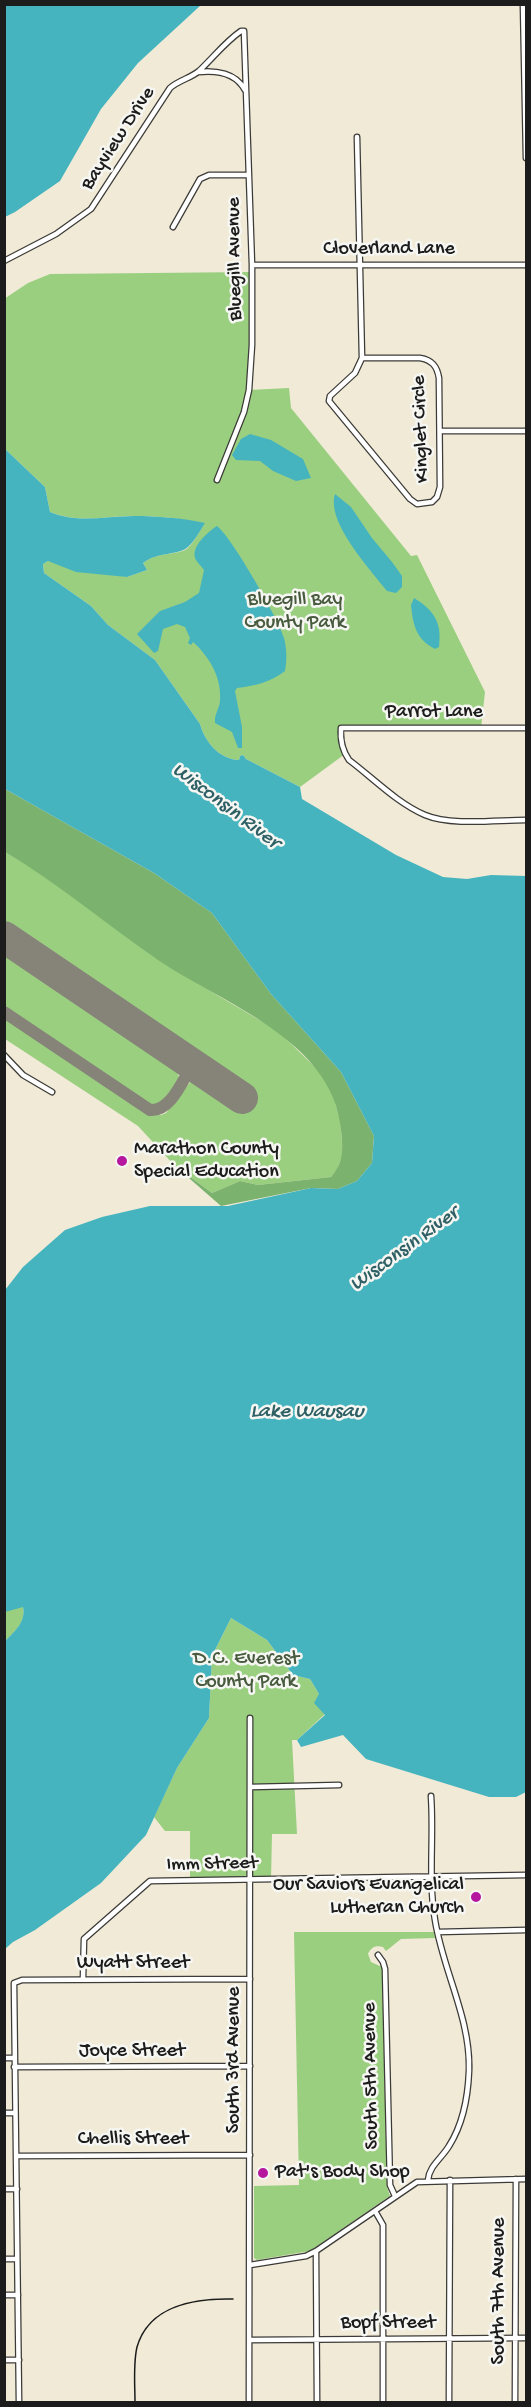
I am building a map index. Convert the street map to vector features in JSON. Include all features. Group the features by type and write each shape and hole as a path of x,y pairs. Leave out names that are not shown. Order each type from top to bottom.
{"street":[{"path":"523,4 526,158"},
{"name":"Bayview Drive","path":"4,261 56,234 91,209 168,91 178,81 198,72 234,36 241,30 244,31"},
{"name":"Bluegill Avenue","path":"217,480 248,400 252,345 252,265 244,31"},
{"path":"198,72 217,72 232,76 241,83 247,93"},
{"path":"357,137 362,358"},
{"path":"173,227 200,179 209,175 249,175"},
{"name":"Cloverland Lane","path":"252,265 526,265"},
{"name":"Kinglet Circle","path":"362,358 420,358 434,364 439,378 440,431 440,487 432,502 417,504 402,490 329,401 330,396 355,373 362,358"},
{"path":"440,431 526,431"},
{"name":"Parrot Lane","path":"526,728 341,728 342,745 349,760 411,807 424,814 455,820 526,820"},
{"path":"4,1055 23,1075 52,1092"},
{"name":"South 3rd Avenue","path":"249,2403 250,1718"},
{"path":"251,1787 339,1785"},
{"path":"428,2181 431,2169 448,2148 460,2124 469,2070 461,2013 434,1912 431,1796"},
{"name":"Imm Street","path":"83,1979 84,1939 150,1881 526,1875"},
{"path":"438,1932 526,1930"},
{"name":"South 5th Avenue","path":"378,1955 385,1969 390,2185 395,2196"},
{"name":"Wyatt Street","path":"14,2058 13,1988 16,1981 250,1979"},
{"path":"4,2058 14,2058 19,2403"},
{"name":"Joyce Street","path":"14,2067 250,2067"},
{"path":"4,2113 15,2113"},
{"name":"Chellis Street","path":"16,2156 250,2155"},
{"name":"South 7th Avenue","path":"515,2403 516,2179"},
{"path":"250,2265 306,2256 316,2252 417,2182 526,2179"},
{"path":"449,2403 450,2180"},
{"path":"4,2189 16,2189"},
{"path":"375,2211 383,2225 383,2403"},
{"path":"316,2252 317,2403"},
{"path":"4,2259 17,2259"},
{"path":"4,2295 18,2295"},
{"name":"Bopf Street","path":"250,2340 526,2337"},
{"path":"4,2360 19,2360"}],"green space":[{"name":"Bluegill Bay County Park","path":"251,272 249,390 289,388 291,408 411,556 417,555 485,692 481,728 341,728 345,754 300,787 246,759 243,755 239,760 219,753 209,743 200,724 155,660 108,625 91,606 44,573 43,564 48,561 127,577 147,570 143,563 149,559 188,548 204,524 152,516 82,519 50,512 45,487 5,449 4,299 28,283 50,274"},
{"path":"5,789 154,873 212,913 271,994 341,1072 374,1136 372,1163 357,1181 338,1189 311,1188 221,1206 174,1165 212,1193 240,1181 258,1185 331,1177 338,1166 342,1150 341,1130 334,1099 318,1072 297,1048 271,1028 158,960 5,852"},
{"path":"5,852 39,872 200,985 278,1031 322,1074 333,1096 340,1119 343,1154 337,1170 331,1177 258,1185 240,1181 212,1193 174,1165 138,1126 5,1039 4,1018 149,1115 166,1113 191,1081 202,1082 236,1105 247,1088 5,924"},
{"path":"4,949 177,1066 179,1078 168,1096 160,1103 150,1104 5,1006"},
{"path":"16,1607 23,1607 23,1618 5,1641 5,1612"},
{"name":"D.C. Everest County Park","path":"231,1618 267,1640 293,1675 310,1679 319,1694 325,1714 297,1740 292,1740 297,1834 272,1834 271,1879 250,1879 248,1764 247,1873 245,1877 190,1878 190,1831 165,1831 154,1817 177,1768 209,1718 212,1656"},
{"path":"294,1932 434,1932 435,1938 401,1939 386,1951 383,1947 376,1946 368,1954 371,1962 382,1967 387,2187 390,2196 310,2251 257,2260 254,2258 254,2186 299,2185"}],"water":[{"path":"5,4 201,5 138,63 101,109 60,181 5,217"},
{"path":"250,434 271,440 303,459 311,478 296,481 273,471 260,461 236,460 232,455 241,439"},
{"name":"Lake Wausau","path":"5,449 45,487 50,512 81,519 152,516 205,523 195,539 184,550 149,559 143,563 147,570 127,577 76,572 48,561 43,564 44,573 91,606 108,625 155,660 200,724 209,743 219,753 239,760 243,755 246,759 300,787 302,799 396,855 443,877 467,879 491,875 526,876 526,1792 516,1797 489,1797 366,1759 343,1735 301,1747 297,1740 325,1715 314,1703 319,1694 310,1679 293,1675 267,1640 231,1618 212,1656 209,1718 177,1768 146,1835 101,1883 5,1949 5,1641 19,1626 23,1617 23,1607 5,1612 5,1290 23,1267 65,1230 102,1217 150,1206 228,1206 311,1188 338,1189 357,1181 372,1163 374,1136 341,1072 271,994 212,913 154,873 5,789"},
{"path":"335,494 351,507 402,576 402,587 396,593 387,591 351,545 337,518 334,505"},
{"path":"217,526 233,545 254,579 280,628 286,646 285,671 268,681 237,688 235,691 242,727 242,748 238,748 232,732 215,723 220,700 217,676 199,648 193,642 191,645 188,643 190,638 185,627 177,624 163,629 158,651 154,653 137,634 160,611 185,602 199,593 204,570 194,553 205,535"},
{"path":"414,598 436,618 440,639 439,647 435,649 424,641 417,631 411,605"}],"taxiway":[{"path":"4,1012 150,1110 164,1106 170,1100 193,1064"}],"runway":[{"path":"4,937 242,1098"}],"railway":[{"path":"135,2402 137,2347 143,2333 152,2322 163,2313 190,2303 233,2299"}],"place":[{"name":"Marathon County Special Education","path":"122,1161"},
{"name":"Our Saviors Evangelical Lutheran Church","path":"476,1897"},
{"name":"Pat's Body Shop","path":"263,2173"}],"water label":[{"name":"Wisconsin River","path":"225,807"},
{"name":"Wisconsin River","path":"405,1250"}]}
